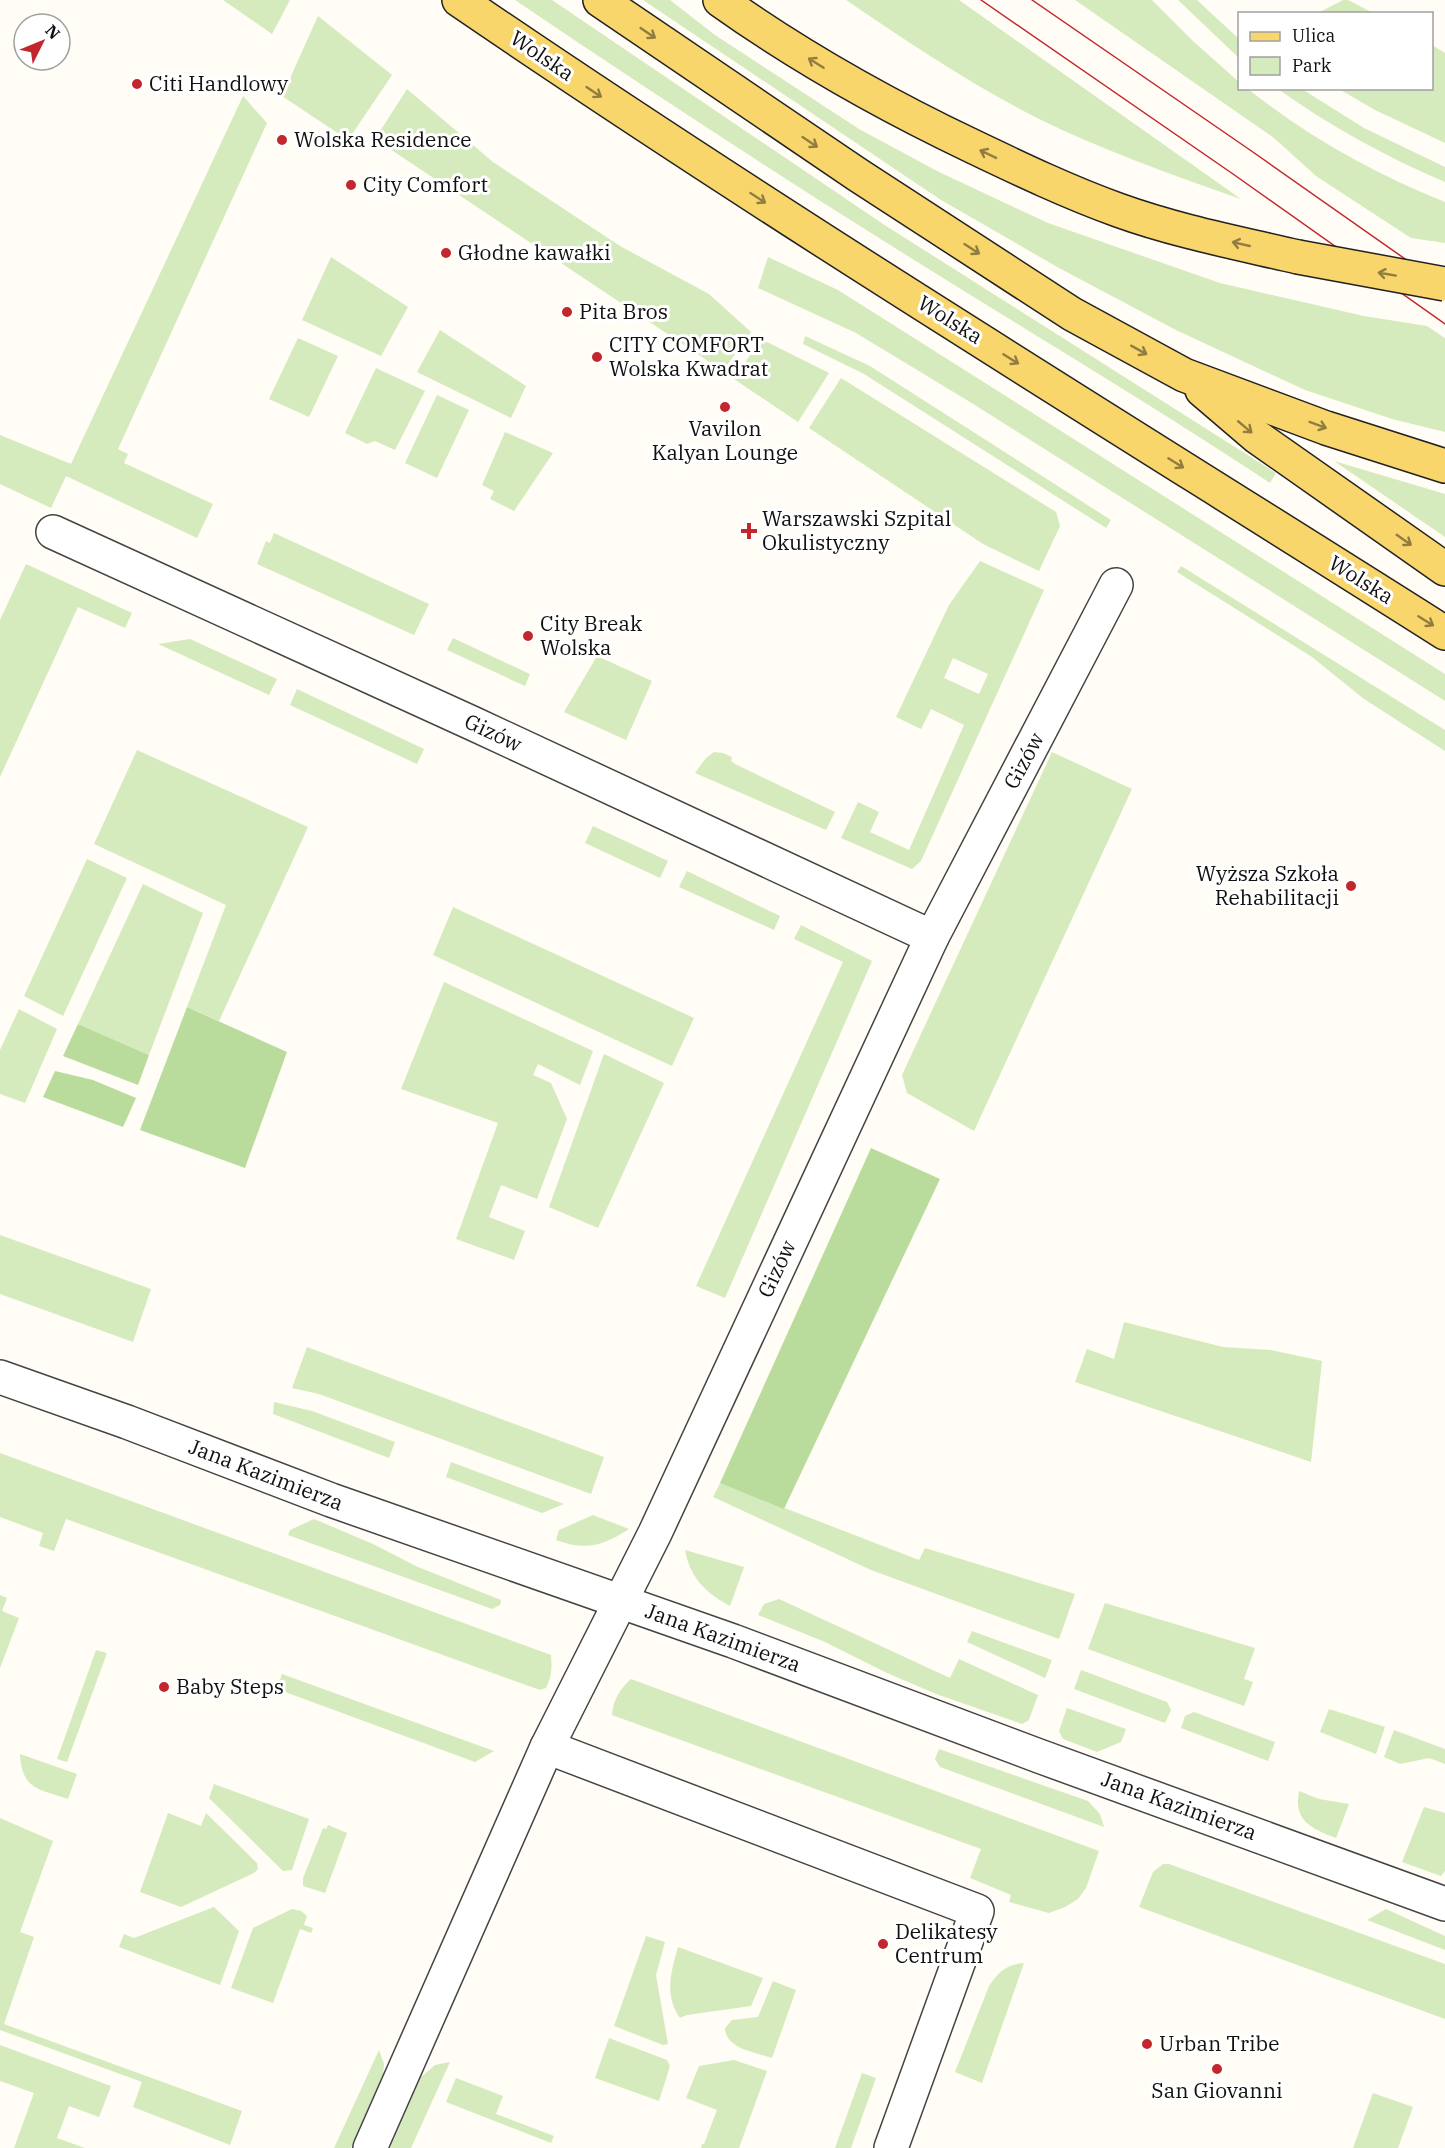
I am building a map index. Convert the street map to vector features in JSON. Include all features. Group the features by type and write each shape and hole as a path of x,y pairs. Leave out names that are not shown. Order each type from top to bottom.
{"main road":[{"name":"Wolska","path":"459,0 612,104 773,208 1445,633"},
{"path":"600,0 858,175 1063,308 1184,375 1326,428 1445,466"},
{"path":"720,0 761,29 894,108 1041,180 1119,211 1200,235 1298,257 1445,284"},
{"path":"1184,375 1257,437 1445,569"}],"street":[{"path":"740,0 761,29"},
{"name":"Gizów","path":"52,532 932,936"},
{"name":"Gizów","path":"370,2148 547,1747 622,1602 932,936 1116,585"},
{"name":"Jana Kazimierza","path":"0,1377 127,1422 331,1500 622,1602 1445,1904"},
{"path":"547,1747 977,1911 891,2148"}],"green space":[{"path":"223,0 290,0 272,34"},
{"path":"515,0 552,0 883,224 1276,473 1270,483 1173,420 787,180"},
{"path":"643,0 670,0 715,35 859,129 939,172 1048,223 1220,283 1364,316 1427,326 1445,338 1445,432 1392,419 1305,390 1176,330 1059,268 941,200"},
{"path":"846,0 959,0 1241,199 1112,151 1037,118 963,77"},
{"path":"1075,0 1152,0 1238,81 1238,90 1249,90 1294,123 1342,153 1445,202 1445,243 1411,238 1316,176 1274,138"},
{"path":"1178,0 1197,0 1238,38 1238,57"},
{"path":"1343,0 1348,0 1371,12 1320,12"},
{"path":"318,16 392,75 348,140 282,96"},
{"path":"1433,46 1445,53 1445,143 1375,110 1341,90 1433,90"},
{"path":"407,89 493,162 620,246 709,294 751,332 723,371 375,139"},
{"path":"1279,90 1304,90 1364,128 1445,167 1445,182 1401,162 1318,116"},
{"path":"243,96 267,123 118,449 128,454 124,463 213,504 197,538 66,476 51,508 0,484 0,435 71,464"},
{"path":"331,257 408,307 381,356 302,320"},
{"path":"768,257 838,290 1445,674 1445,701 970,402 856,333 758,288"},
{"path":"440,330 526,386 511,418 417,372"},
{"path":"805,336 870,366 1111,520 1106,528 864,374 803,344"},
{"path":"298,338 338,356 309,417 269,399"},
{"path":"761,339 829,373 798,422 734,379"},
{"path":"376,368 425,391 395,450 375,441 367,444 345,433"},
{"path":"841,378 1056,512 1060,526 1039,571 983,544 809,428"},
{"path":"437,395 469,410 437,478 405,463"},
{"path":"505,432 553,453 514,511 490,499 494,491 482,485"},
{"path":"1334,461 1445,494 1445,537"},
{"path":"274,533 429,604 414,635 257,564 266,541 270,543"},
{"path":"980,561 1044,590 921,861 912,869 841,838 858,802 879,812 870,832 909,850 964,725 931,709 921,729 896,717 949,605","holes":["953,658 988,674 979,694 944,678"]},
{"path":"26,564 132,613 125,628 78,607 0,777 0,620"},
{"path":"1181,566 1445,730 1445,751 1364,699 1312,657 1177,572"},
{"path":"453,638 530,674 525,686 447,650"},
{"path":"190,639 277,679 269,695 158,644"},
{"path":"597,656 652,681 626,740 564,712"},
{"path":"297,689 424,749 417,764 290,705"},
{"path":"137,750 308,827 219,1021 187,1007 226,905 94,844"},
{"path":"714,752 732,757 731,761 735,764 835,812 826,830 695,773 706,758"},
{"path":"1052,752 1132,789 974,1131 907,1093 902,1075"},
{"path":"593,826 668,861 660,878 585,843"},
{"path":"87,859 127,878 63,1016 24,996"},
{"path":"687,871 780,916 774,930 679,887"},
{"path":"143,884 203,913 149,1055 78,1024"},
{"path":"453,907 694,1018 672,1066 433,955"},
{"path":"801,925 872,961 725,1298 696,1286 843,962 794,939"},
{"path":"444,982 593,1051 580,1085 538,1064 533,1075 551,1083 567,1119 537,1199 501,1185 489,1217 525,1231 514,1260 456,1239 498,1123 401,1089"},
{"path":"187,1007 287,1052 245,1168 140,1130"},
{"path":"19,1009 57,1029 25,1103 0,1094 0,1050"},
{"path":"78,1024 149,1055 138,1085 63,1056"},
{"path":"604,1054 664,1083 598,1228 549,1207"},
{"path":"55,1071 93,1080 136,1098 123,1127 43,1097"},
{"path":"871,1148 940,1179 784,1509 720,1483"},
{"path":"0,1235 151,1289 133,1342 0,1294"},
{"path":"1124,1322 1223,1347 1271,1350 1322,1361 1311,1462 1075,1382 1087,1349 1114,1359"},
{"path":"307,1347 604,1457 591,1494 319,1394 292,1388"},
{"path":"274,1402 312,1411 395,1442 389,1458 273,1414"},
{"path":"0,1453 551,1655 548,1684 546,1688 540,1690 66,1519 54,1551 39,1546 43,1533 0,1517"},
{"path":"451,1462 564,1504 542,1513 446,1477"},
{"path":"720,1483 919,1560 925,1548 1075,1594 1059,1639 871,1570 713,1497"},
{"path":"593,1515 629,1529 594,1545 576,1545 556,1540 559,1530"},
{"path":"314,1519 373,1544 418,1567 501,1600 500,1605 492,1609 288,1535 290,1530"},
{"path":"685,1550 744,1567 730,1606 700,1584 687,1560"},
{"path":"0,1595 7,1598 2,1611 19,1618 0,1668"},
{"path":"779,1599 950,1678 959,1659 1038,1695 1029,1720 1022,1724 936,1694 825,1642 758,1615 764,1604"},
{"path":"1105,1603 1255,1648 1244,1679 1253,1682 1244,1706 1088,1649"},
{"path":"972,1631 1052,1660 1045,1678 967,1642"},
{"path":"96,1650 107,1653 67,1762 57,1759"},
{"path":"1081,1670 1167,1702 1171,1710 1165,1723 1074,1689"},
{"path":"282,1674 494,1751 475,1762 277,1689"},
{"path":"631,1679 1099,1851 1086,1888 1078,1899 1049,1913 1009,1902 1011,1895 970,1878 981,1849 612,1715 618,1695"},
{"path":"1067,1708 1126,1729 1121,1742 1097,1752 1063,1739 1059,1731"},
{"path":"1329,1709 1385,1727 1376,1754 1320,1732"},
{"path":"1194,1712 1275,1742 1268,1761 1181,1728 1185,1716"},
{"path":"1394,1730 1445,1749 1445,1764 1429,1758 1400,1764 1384,1757"},
{"path":"939,1749 1088,1801 1100,1814 1104,1827 940,1767 935,1759"},
{"path":"20,1754 77,1774 68,1799 41,1790 28,1781 21,1766"},
{"path":"214,1784 309,1819 292,1870 283,1871 209,1798"},
{"path":"1299,1791 1319,1799 1349,1804 1336,1838 1312,1827 1302,1817 1299,1810"},
{"path":"1424,1807 1445,1813 1445,1871 1441,1876 1402,1862"},
{"path":"168,1813 201,1826 206,1813 257,1863 258,1869 254,1873 181,1907 140,1892"},
{"path":"0,1818 53,1841 20,1932 34,1937 4,2024 242,2111 230,2145 133,2107 142,2082 0,2030"},
{"path":"328,1825 347,1833 325,1893 303,1886 303,1878 323,1828 326,1829"},
{"path":"1163,1864 1169,1864 1445,1964 1445,2019 1139,1907 1153,1872"},
{"path":"214,1907 239,1931 220,1985 119,1947 124,1934 134,1938"},
{"path":"292,1909 301,1911 307,1916 304,1925 313,1928 311,1933 300,1929 273,2003 231,1988 253,1928"},
{"path":"1386,1909 1445,1936 1445,1950 1367,1920"},
{"path":"646,1936 665,1942 656,1975 668,2044 663,2045 614,2026"},
{"path":"678,1947 763,1978 751,2006 680,2018 670,1992 671,1974"},
{"path":"1024,1963 982,2083 955,2072 989,1986 1004,1970"},
{"path":"773,1981 796,1990 772,2058 742,2049 730,2041 725,2028 732,2020 758,2017"},
{"path":"609,2038 667,2060 670,2066 659,2101 595,2078"},
{"path":"0,2045 111,2086 99,2117 69,2106 57,2138 85,2148 14,2148 34,2093 0,2081"},
{"path":"379,2050 384,2064 383,2075 351,2148 334,2148"},
{"path":"734,2060 767,2071 739,2148 701,2148 717,2110 686,2098 699,2066"},
{"path":"450,2062 411,2148 390,2148 421,2077 435,2065"},
{"path":"862,2073 876,2078 851,2148 835,2148"},
{"path":"456,2078 503,2096 496,2114 554,2136 551,2143 446,2102"},
{"path":"1373,2093 1413,2107 1398,2148 1353,2148"}],"tram line":[{"path":"981,0 1445,324"},
{"path":"1032,0 1445,287"}],"place":[{"name":"Citi Handlowy","path":"137,84"},
{"name":"Wolska Residence","path":"282,140"},
{"name":"City Comfort","path":"351,185"},
{"name":"Głodne kawałki","path":"446,253"},
{"name":"Pita Bros","path":"567,312"},
{"name":"CITY COMFORT Wolska Kwadrat","path":"597,357"},
{"name":"Vavilon Kalyan Lounge","path":"725,407"},
{"name":"Warszawski Szpital Okulistyczny","path":"749,531"},
{"name":"City Break Wolska","path":"528,636"},
{"name":"Wyższa Szkoła Rehabilitacji","path":"1351,886"},
{"name":"Baby Steps","path":"164,1687"},
{"name":"Delikatesy Centrum","path":"883,1944"},
{"name":"Urban Tribe","path":"1147,2044"},
{"name":"San Giovanni","path":"1217,2069"}]}
